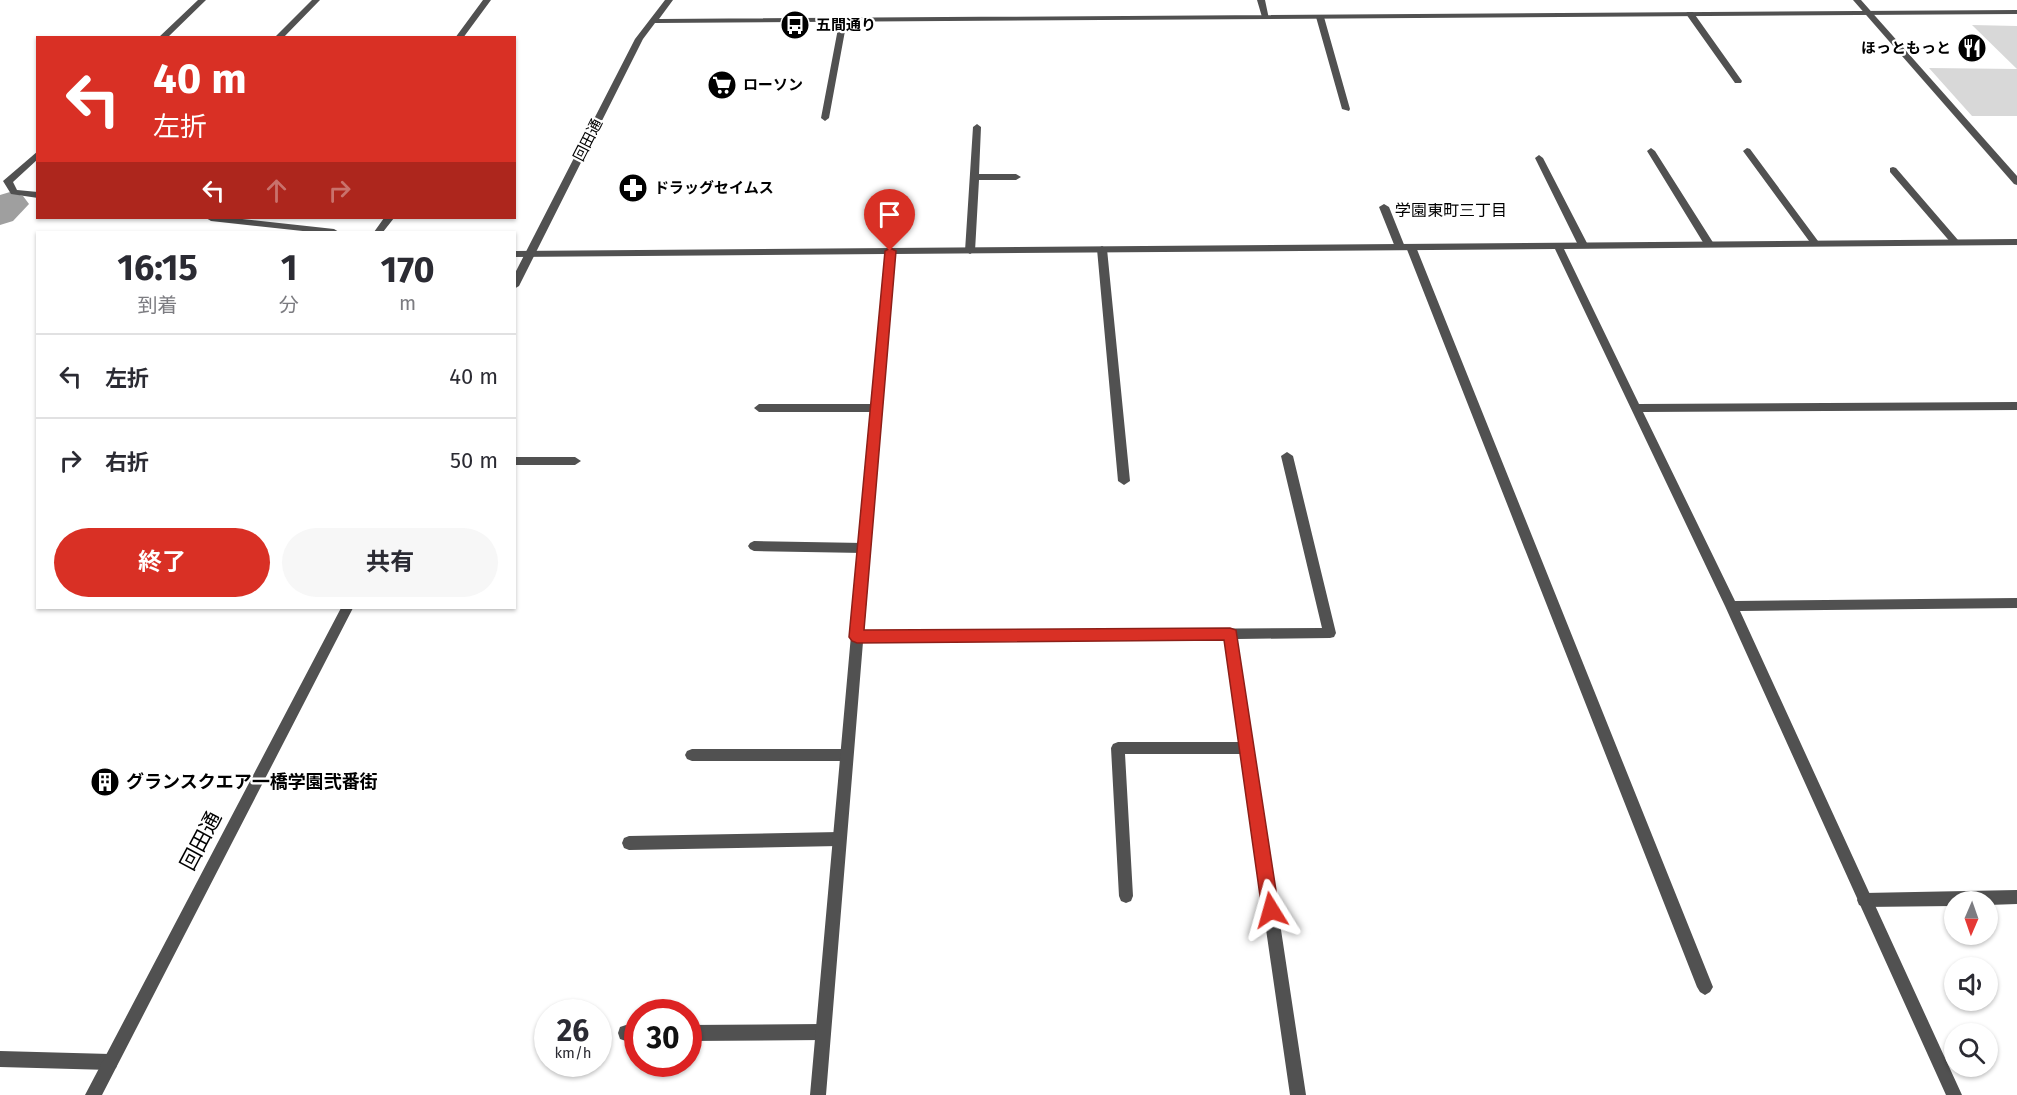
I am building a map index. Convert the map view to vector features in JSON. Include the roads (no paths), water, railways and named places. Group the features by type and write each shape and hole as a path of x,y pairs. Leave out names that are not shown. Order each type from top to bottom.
{"street":[{"path":"164,36 201,0"},
{"path":"280,36 316,0"},
{"path":"460,36 487,0"},
{"name":"回田通","path":"516,282 639,39 669,0"},
{"path":"1261,0 1266,17"},
{"path":"1857,0 2017,182"},
{"path":"653,21 2017,12"},
{"path":"1690,14 1738,81"},
{"path":"1320,16 1346,108"},
{"path":"825,118 843,20"},
{"path":"970,251 977,127"},
{"path":"1651,151 1709,244"},
{"path":"1747,151 1815,243"},
{"path":"36,156 4,181 14,192 36,195"},
{"path":"1539,158 1583,245"},
{"path":"1893,170 1955,242"},
{"path":"974,177 1016,177"},
{"path":"1384,207 1406,247 1705,987"},
{"path":"219,219 323,231"},
{"path":"300,229 308,219"},
{"path":"379,231 388,219"},
{"path":"516,254 2017,242"},
{"path":"1558,246 1731,606 1954,1095"},
{"path":"1102,249 1124,481"},
{"path":"818,1095 890,251"},
{"path":"1636,408 2017,405"},
{"path":"759,408 876,408"},
{"path":"857,637 1330,633 1287,456"},
{"path":"516,461 575,461"},
{"path":"754,546 864,548"},
{"path":"1731,606 2017,603"},
{"name":"回田通","path":"93,1095 346,609"},
{"path":"1230,634 1298,1095"},
{"path":"1126,896 1118,748 1247,748"},
{"path":"692,754 846,755"},
{"path":"629,843 839,839"},
{"path":"1864,900 2017,897"},
{"path":"702,1033 823,1032"},
{"path":"0,1059 110,1062"}],"waterway":[{"path":"0,213 10,204"}],"place":[{"name":"五間通り","path":"795,25"},
{"name":"ほっともっと","path":"1972,48"},
{"name":"ローソン","path":"722,85"},
{"name":"ドラッグセイムス","path":"633,188"},
{"name":"グランスクエア一橋学園弐番街","path":"105,782"}],"district":[{"name":"学園東町三丁目","path":"1451,210"}]}
